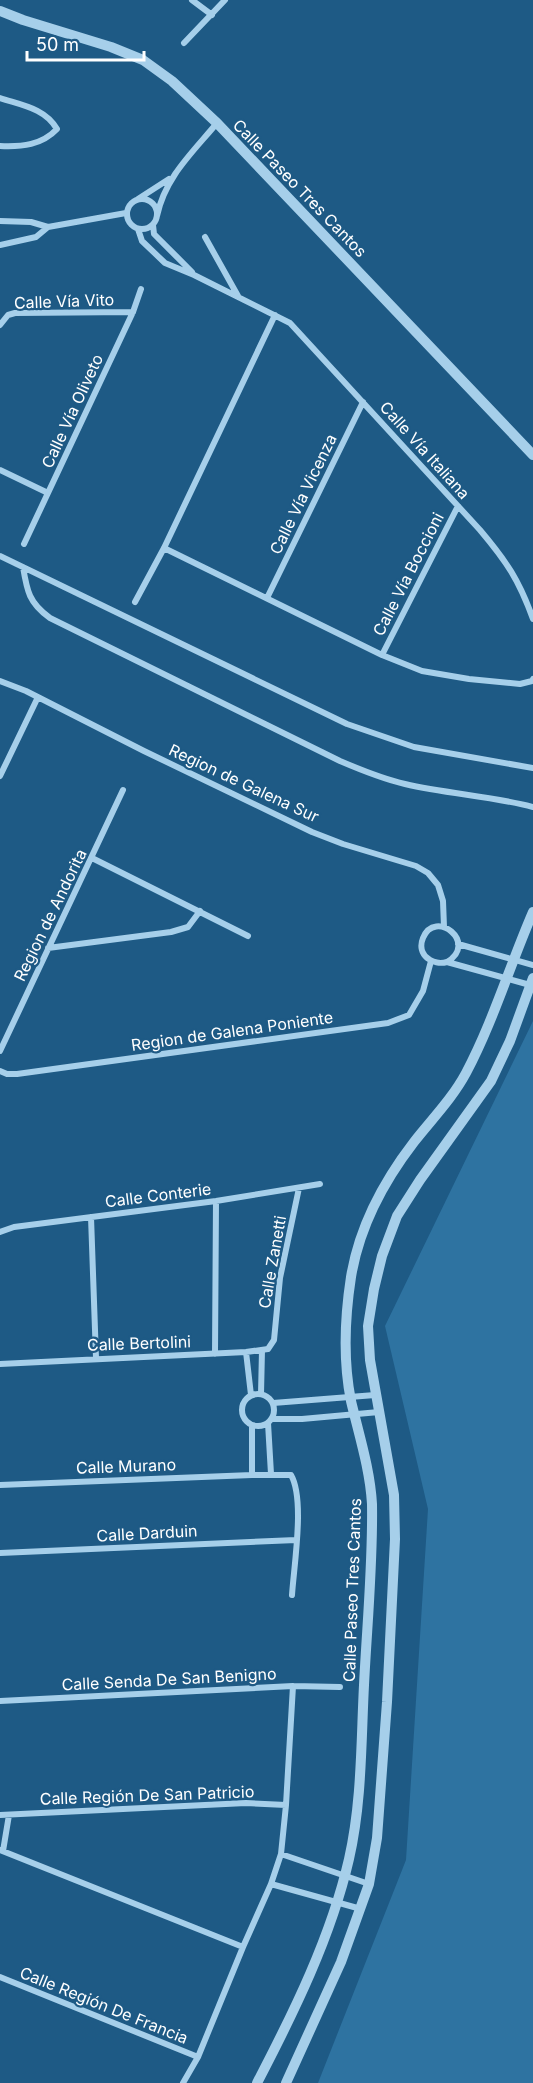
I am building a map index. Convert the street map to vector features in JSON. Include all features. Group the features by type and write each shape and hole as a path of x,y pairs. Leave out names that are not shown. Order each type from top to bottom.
{"street":[{"path":"192,0 212,15"},
{"path":"184,43 225,0"},
{"name":"Calle Paseo Tres Cantos","path":"0,11 111,47 143,60 172,81 217,123 533,455"},
{"path":"0,98 34,108 47,116 57,129 45,139 29,145 0,146"},
{"path":"172,177 130,204 126,213 129,223 143,230 153,225 161,198 172,177 217,123"},
{"path":"138,199 152,202 157,216"},
{"path":"0,221 31,222 48,227 126,213"},
{"name":"Calle Vía Italiana","path":"153,225 154,234 194,275"},
{"path":"0,245 36,237 48,227"},
{"name":"Calle Vía Italiana","path":"138,229 142,241 165,263 238,296 290,323 506,561 522,589 533,619"},
{"path":"205,237 238,296"},
{"name":"Calle Vía Oliveto","path":"24,544 133,312 141,289"},
{"name":"Calle Vía Vito","path":"0,325 8,315 15,313 133,312"},
{"path":"135,602 164,548 275,315"},
{"name":"Calle Vía Vicenza","path":"267,598 363,402"},
{"path":"0,470 48,493"},
{"name":"Calle Vía Boccioni","path":"382,655 458,506"},
{"path":"164,548 382,655 422,671 520,684 533,679"},
{"path":"0,555 347,724 414,747 533,768"},
{"path":"23,567 27,590 32,602 50,618 340,761 364,772 406,784 502,798 533,807"},
{"name":"Region de Galena Sur","path":"0,681 9,683 144,751 312,831 343,844 409,864 428,873 438,885 443,901 444,927"},
{"path":"0,776 38,697"},
{"name":"Region de Andorita","path":"0,1051 123,790"},
{"path":"92,858 248,936"},
{"path":"48,948 171,932 188,927 200,911"},
{"name":"Calle Paseo Tres Cantos","path":"257,2083 311,1970 338,1901 356,1823 370,1576 371,1513 366,1462 350,1397 347,1360 346,1312 352,1272 361,1238 396,1166 447,1103 465,1074 533,912"},
{"path":"286,2083 341,1962 361,1909 369,1884 377,1839 395,1539 394,1495 370,1360 368,1326 374,1289 382,1256 397,1216 491,1081 510,1041 532,982 447,962 431,962 423,953 421,941 427,931 438,926 454,933 458,944 455,955 447,962"},
{"path":"458,944 533,965"},
{"name":"Region de Galena Poniente","path":"0,1071 17,1074 388,1023 410,1015 423,992 431,962"},
{"name":"Calle Conterie","path":"0,1232 14,1227 216,1201 320,1184"},
{"name":"Calle Zanetti","path":"274,1341 280,1278 299,1188"},
{"path":"215,1354 216,1201"},
{"path":"91,1217 96,1358"},
{"name":"Calle Bertolini","path":"0,1364 246,1352 268,1349 274,1341"},
{"path":"261,1394 262,1350"},
{"path":"246,1352 251,1395"},
{"path":"270,1474 270,1421 274,1413 273,1402 266,1395 251,1395 244,1402 242,1412 244,1418 252,1425 258,1426 270,1421 379,1412"},
{"path":"273,1402 375,1395"},
{"path":"252,1425 252,1474"},
{"name":"Calle Murano","path":"0,1485 252,1474 291,1475 296,1484 298,1509 296,1539"},
{"path":"292,1595 296,1539"},
{"name":"Calle Darduin","path":"0,1553 296,1539"},
{"path":"183,2083 198,2057 271,1884 281,1854 293,1686"},
{"name":"Calle Senda De San Benigno","path":"0,1701 293,1686 340,1686"},
{"name":"Calle Región De San Patricio","path":"0,1815 246,1803 286,1805"},
{"path":"9,1815 2,1851 243,1947"},
{"path":"281,1854 369,1884"},
{"path":"271,1884 361,1909"},
{"name":"Calle Región De Francia","path":"0,1977 198,2057"}],"shaded area":[{"path":"533,1021 533,2083 318,2083 406,1860 428,1509 385,1326"}]}
